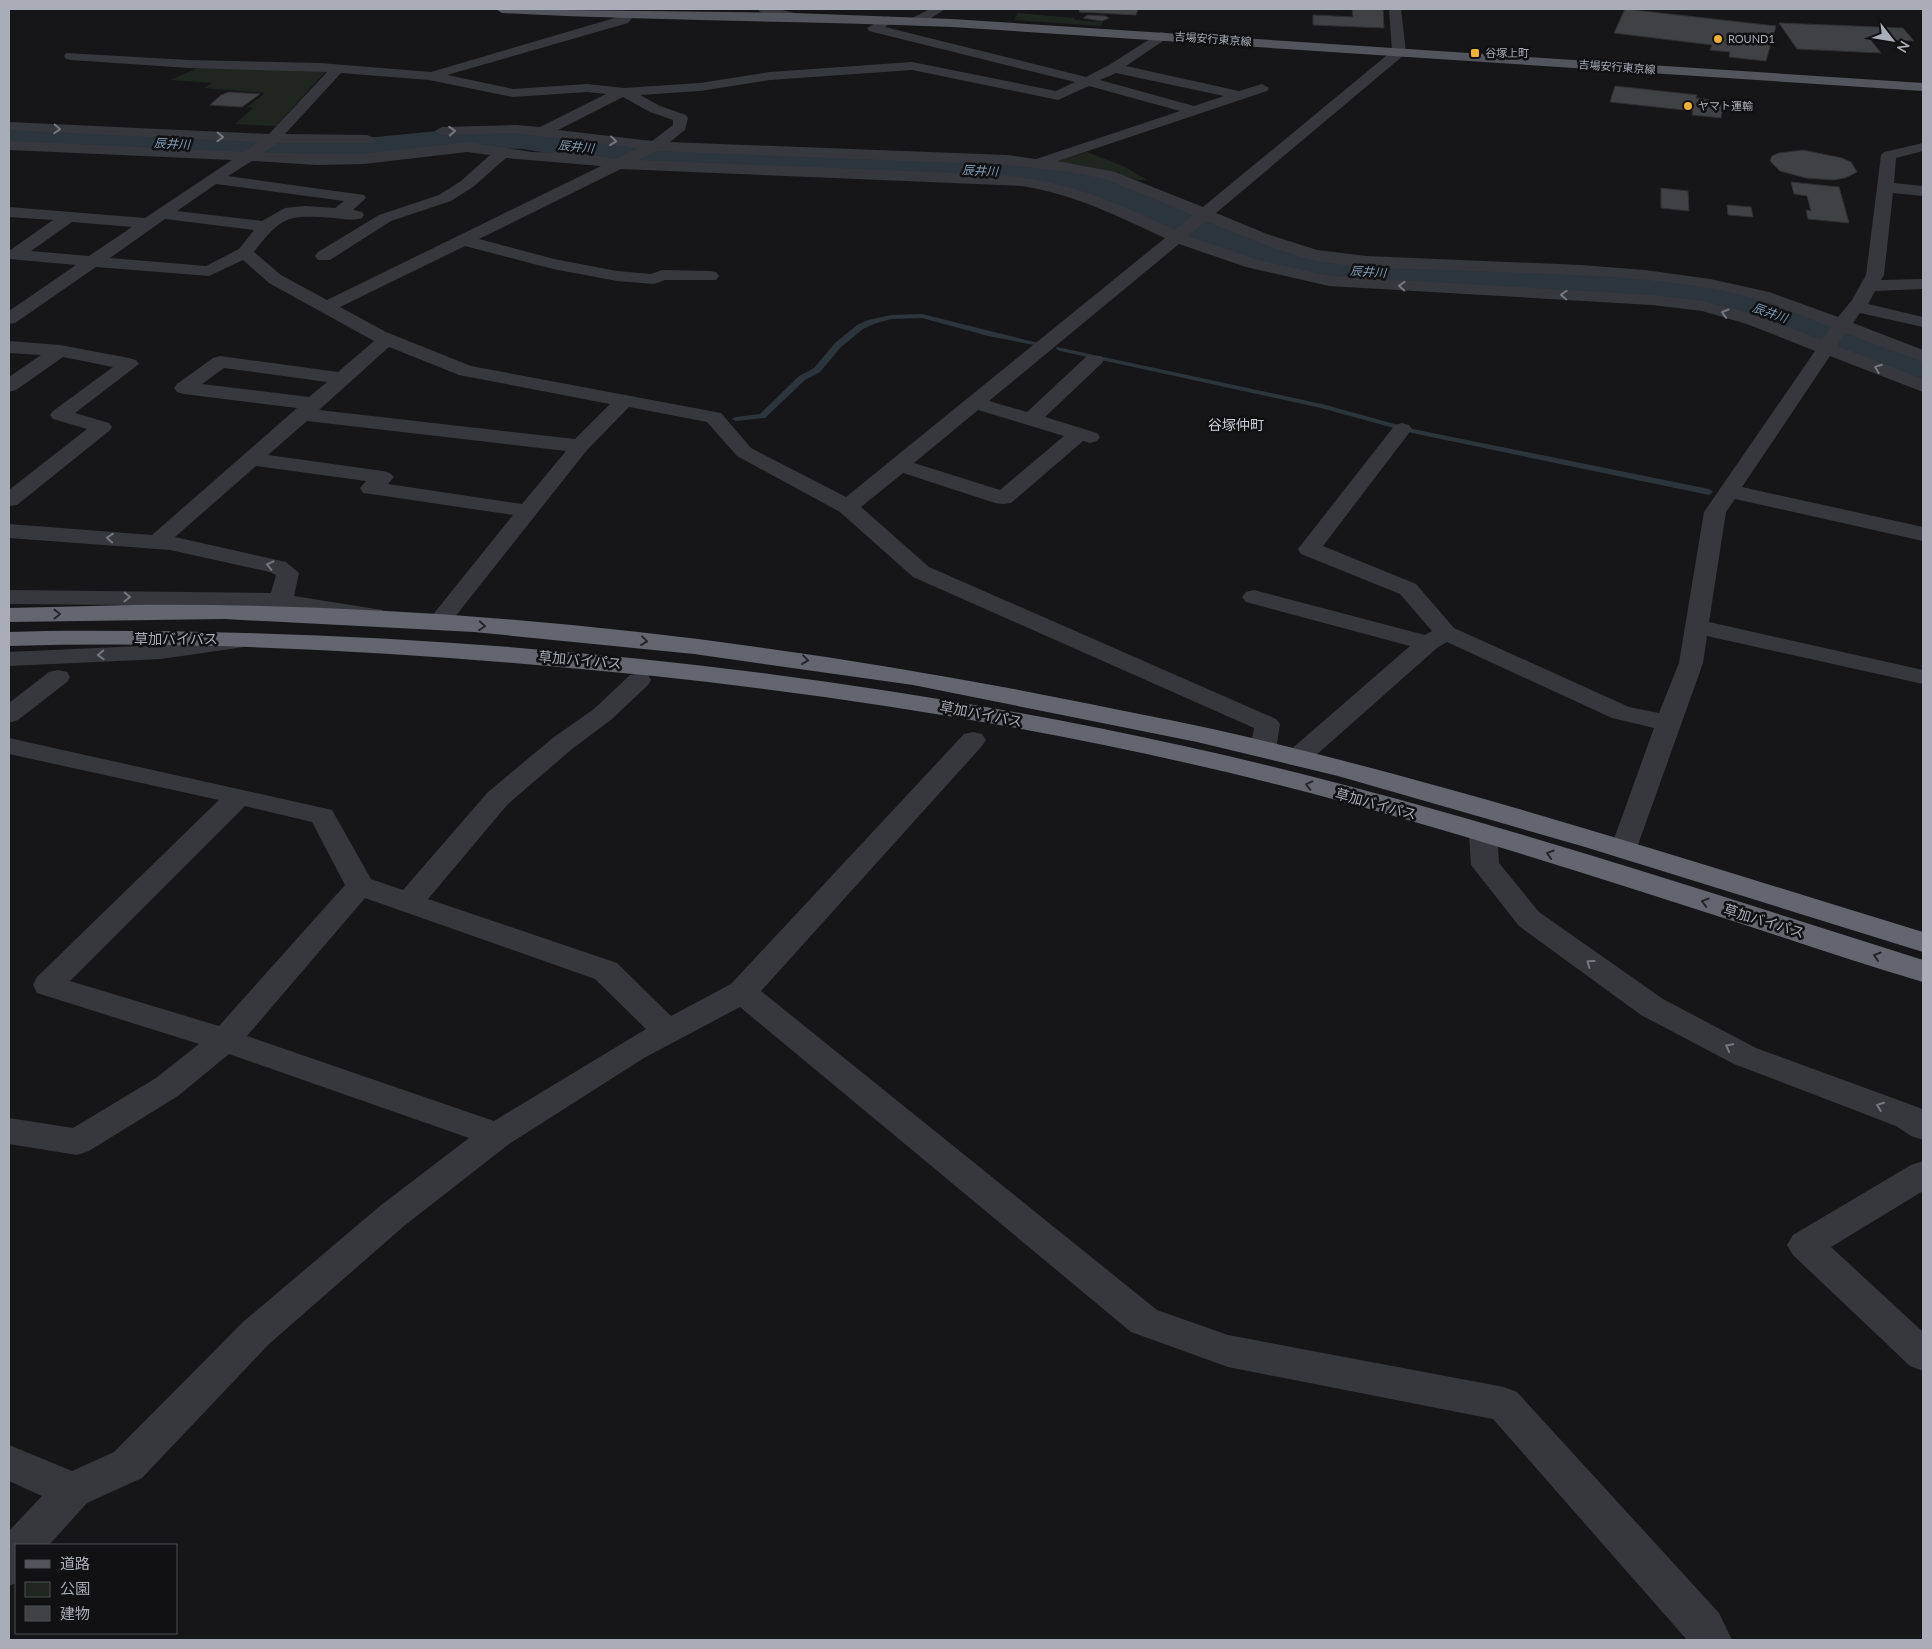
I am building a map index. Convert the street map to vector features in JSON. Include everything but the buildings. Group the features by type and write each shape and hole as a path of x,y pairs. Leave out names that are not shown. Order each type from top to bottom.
{"highway":[{"name":"草加バイパス","path":"9,615 251,613 439,622 617,637 834,664 1014,694 1263,748 1425,792 1624,850 1923,942"},
{"name":"草加バイパス","path":"9,639 254,639 399,646 604,662 764,680 899,699 1125,742 1262,773 1483,833 1923,971"}],"main road":[{"name":"吉場安行東京線","path":"502,9 628,16 794,17 917,21 1923,87"}],"street":[{"path":"764,9 794,17"},
{"path":"917,21 939,9"},
{"path":"848,507 1383,67 1398,52 1395,9"},
{"path":"429,76 580,33 623,20 628,16"},
{"path":"888,20 874,28 968,50 1194,110"},
{"path":"912,66 1058,96 1114,68 1161,36"},
{"path":"71,56 429,76 513,93 588,88 623,92 700,87 770,76 912,66 968,50"},
{"path":"1114,68 1240,95"},
{"path":"9,319 213,179 250,156 270,140 337,70"},
{"path":"1036,163 1262,88"},
{"path":"542,132 623,92"},
{"path":"327,307 652,147 680,127 681,118 655,109 623,92"},
{"path":"9,126 270,140 341,141 382,139"},
{"path":"426,134 484,129 542,132 652,147 1036,163 1071,167 1109,176 1282,246 1315,255 1366,261 1645,275 1736,288 1769,297 1923,386"},
{"path":"9,145 317,160 364,159 467,148 502,153 622,162 1032,184 1063,189 1095,199 1257,267 1329,281 1652,300 1703,306 1752,320 1923,356"},
{"path":"1624,850 1668,723 1691,664 1715,512 1834,336 1856,307 1875,275 1889,155 1923,147"},
{"path":"324,256 385,218 446,198 467,184 502,153"},
{"path":"213,179 358,198 340,213"},
{"path":"1885,186 1923,191"},
{"path":"68,217 15,255 209,271 244,253 265,226 285,214 305,211 385,218"},
{"path":"9,212 68,217 154,219 265,226"},
{"path":"463,240 553,264 608,274 654,279 662,275 710,276"},
{"path":"244,253 275,279 387,339 466,371 714,417 744,452 848,507 921,572 1267,724 1263,748"},
{"path":"1869,286 1923,284"},
{"path":"1856,307 1923,322"},
{"path":"157,542 387,339"},
{"path":"9,347 60,351 129,364 60,415 102,427 9,500"},
{"path":"9,386 60,351"},
{"path":"1031,420 1094,360"},
{"path":"342,378 220,362 184,388 308,409 580,446"},
{"path":"439,622 580,446 624,400"},
{"path":"900,464 1003,498 1084,436 974,403"},
{"path":"1402,429 1308,549 1408,589 1437,638"},
{"path":"251,459 383,477 371,488 528,511"},
{"path":"1730,491 1923,534"},
{"path":"9,531 157,542 278,567 288,573 281,601"},
{"path":"9,597 69,596 281,601 413,621"},
{"path":"1254,597 1437,638 1621,713 1668,723"},
{"path":"1696,626 1923,677"},
{"path":"1297,758 1437,638"},
{"path":"9,659 161,652 254,639"},
{"path":"9,715 58,677"},
{"path":"408,903 498,798 562,743 603,714 639,680"},
{"path":"24,1544 73,1490 128,1465 256,1332 392,1216 497,1135 633,1050 742,992 973,740"},
{"path":"9,746 322,816 360,886 606,971 668,1031"},
{"path":"239,796 48,985 225,1040 497,1135"},
{"path":"1483,833 1485,864 1529,919 1652,1007 1745,1056 1908,1117 1923,1127"},
{"path":"9,1132 11,1130 77,1142 167,1087 225,1040 360,886"},
{"path":"742,992 1144,1321 1228,1351 1504,1404 1704,1628 1711,1640"},
{"path":"1923,1174 1805,1245 1923,1355"},
{"path":"9,1463 73,1490"}],"green space":[{"path":"1018,13 1103,22 1101,26 1014,20"},
{"path":"198,68 326,71 276,126 235,124 253,108 247,107 265,93 204,88 212,83 170,80"},
{"path":"1087,152 1123,166 1147,180 1138,180 1057,161"}],"water":[{"path":"9,131 276,144 266,152 9,140"}],"waterway":[{"name":"辰井川","path":"9,136 314,150 355,150 489,137 523,138 597,150 659,156 881,164 1047,174 1094,184 1253,250 1294,263 1356,272 1607,285 1707,295 1735,301 1810,327 1923,370"},
{"path":"736,419 762,416 802,378 817,370 838,345 860,327 871,322 891,317 922,316 988,334 1034,343"},
{"path":"1060,349 1322,406 1412,431 1709,492"}],"place":[{"name":"ROUND1","path":"1718,39"},
{"name":"谷塚上町","path":"1475,53"},
{"name":"ヤマト運輸","path":"1688,106"}],"district":[{"name":"谷塚仲町","path":"1236,425"}]}
